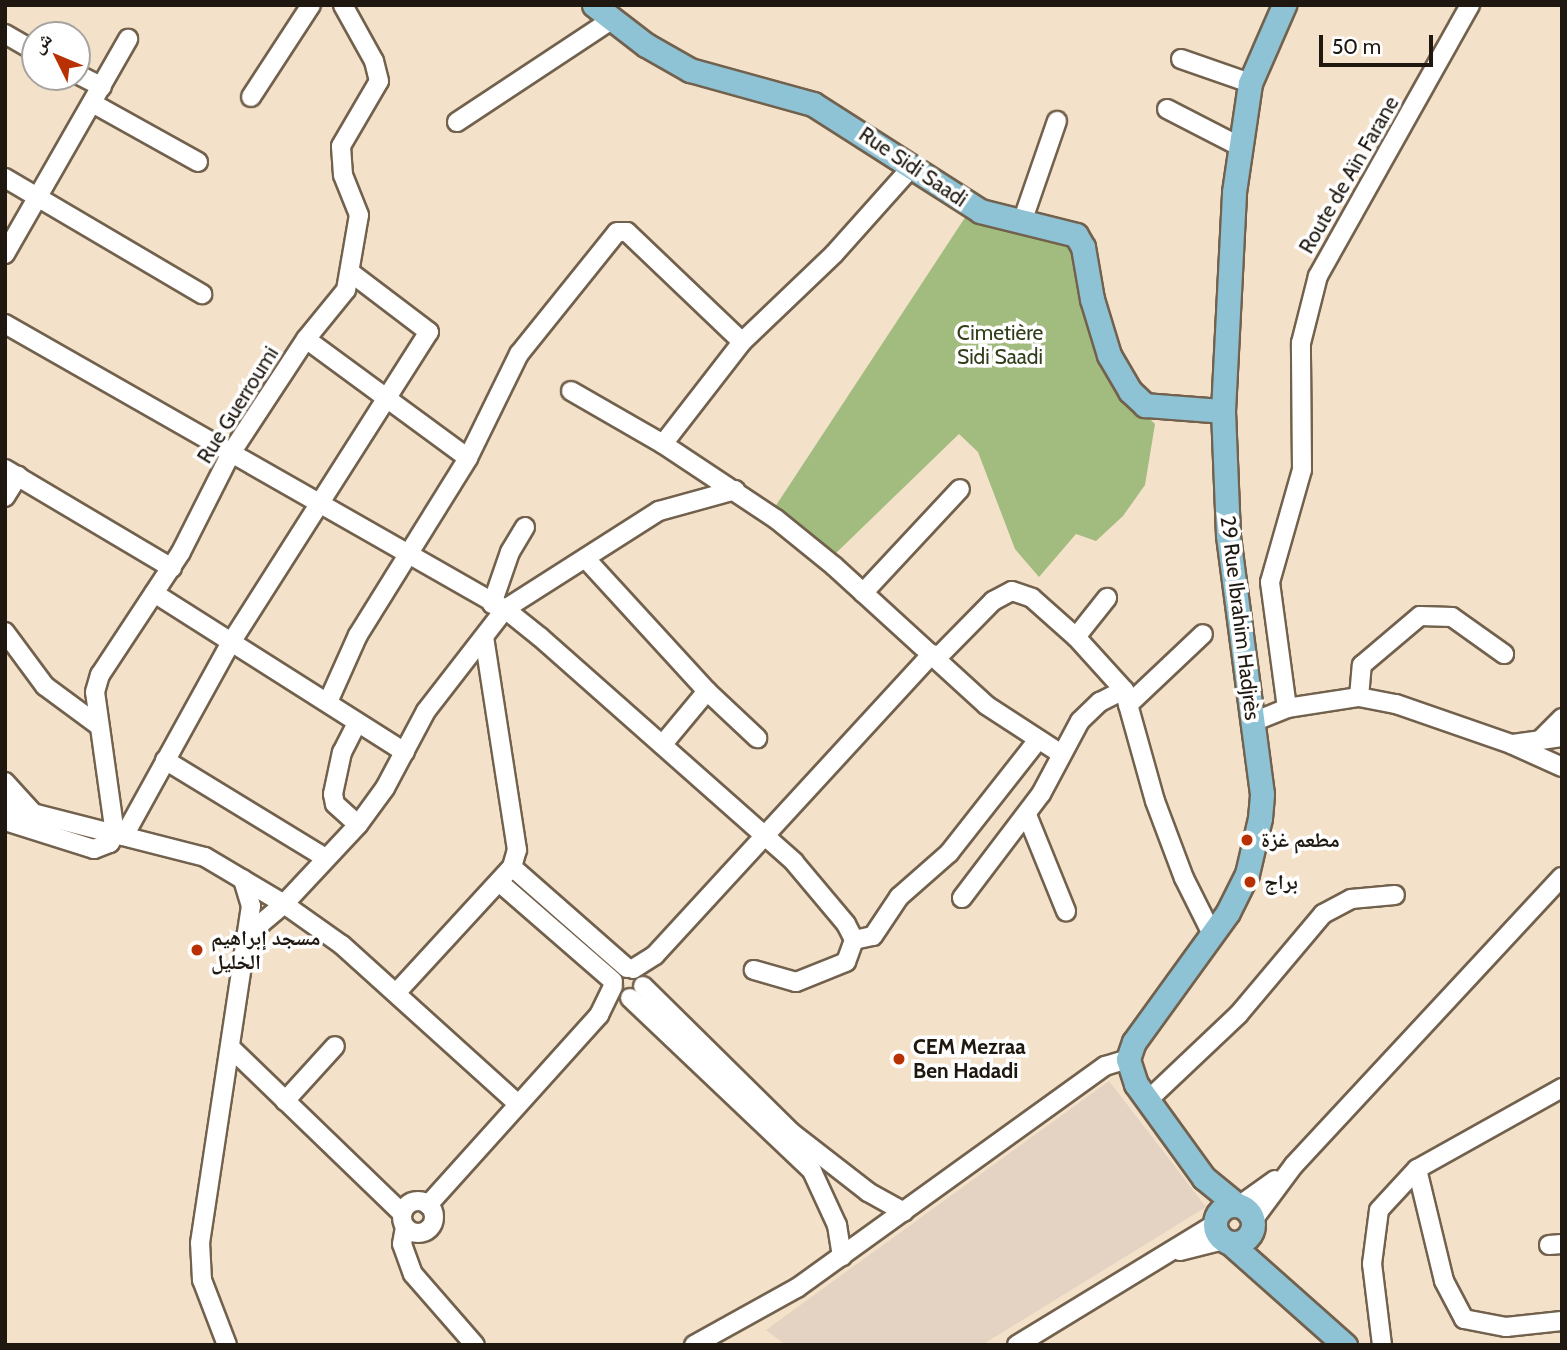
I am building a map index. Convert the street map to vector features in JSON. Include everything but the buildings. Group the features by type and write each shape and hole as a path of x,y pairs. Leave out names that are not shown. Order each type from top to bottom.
{"main road":[{"name":"29 Rue Ibrahim Hadjrès","path":"1128,1059 1134,1042 1213,936 1247,873 1257,839 1262,794 1228,535 1223,411 1231,238 1250,83 1284,5"},
{"name":"Rue Sidi Saadi","path":"602,13 696,73 813,104 869,136 910,169 980,211 1063,229 1080,241 1109,355 1130,391 1145,405 1223,411"},
{"path":"1128,1059 1132,1076 1204,1178 1246,1214 1260,1251 1289,1297"},
{"path":"1204,1178 1221,1231 1289,1297 1345,1345"},
{"path":"1221,1231 1224,1208 1246,1214"},
{"path":"1221,1231 1242,1241 1246,1214"}],"street":[{"path":"251,97 311,5"},
{"name":"Rue Guerroumi","path":"120,835 99,726 95,692 100,675 172,568 232,453 306,339 346,290 359,215 343,175 341,146 367,108 379,81 374,61 343,5"},
{"name":"Route de Aïn Farane","path":"1287,708 1270,582 1302,470 1301,343 1318,276 1469,5"},
{"path":"457,122 602,13"},
{"path":"5,34 21,43"},
{"path":"5,254 94,104 128,39"},
{"path":"1181,59 1250,83"},
{"path":"91,82 102,88"},
{"path":"94,104 198,162"},
{"path":"1167,109 1241,147"},
{"path":"1022,222 1057,121"},
{"path":"663,444 742,342 834,254 910,169"},
{"path":"5,178 202,294"},
{"path":"328,702 358,635 468,458 534,331 621,230 742,342"},
{"path":"5,821 94,849 103,849 120,835 230,644 429,332 350,272"},
{"path":"5,324 232,453 317,505 499,606 663,744 766,835 846,924 854,940 846,962 796,982 754,970"},
{"path":"306,339 385,400 468,458"},
{"path":"571,391 663,444 735,490 863,593 986,705 1059,753"},
{"path":"5,497 12,473 172,568"},
{"path":"863,593 960,489"},
{"path":"499,606 586,559 659,511 735,490"},
{"path":"246,936 284,904 324,857 358,825 405,752 426,711 484,638 499,606 510,552 525,527"},
{"path":"586,559 708,691 757,738"},
{"path":"428,1205 628,983 934,656 993,601 1012,591 1032,598 1076,637 1126,698 1139,757 1170,839 1213,936"},
{"path":"154,593 230,644 328,702 356,725 405,752"},
{"path":"1076,637 1107,598"},
{"path":"1359,696 1362,665 1420,616 1452,617 1504,654"},
{"path":"5,632 45,686 99,726"},
{"path":"962,898 1027,815 1059,753 1090,710 1126,698 1203,634"},
{"path":"397,992 512,867 517,850 484,638"},
{"path":"663,744 708,691"},
{"path":"1253,722 1287,708 1359,696 1396,704 1511,744 1562,767"},
{"path":"1540,740 1562,718"},
{"path":"356,725 342,752 333,794 335,804 358,825"},
{"path":"1511,744 1562,737"},
{"path":"854,940 873,936 899,897 949,853 1037,741"},
{"path":"165,760 324,857"},
{"path":"5,782 34,815"},
{"path":"5,807 205,857 243,877 342,945 518,1104"},
{"path":"1027,815 1066,911"},
{"path":"512,867 812,1171 837,1225 842,1257"},
{"path":"227,1345 202,1280 200,1243 232,1049 251,906 243,877"},
{"path":"1246,1214 1562,877"},
{"path":"499,881 628,983 791,1132 868,1192 904,1212"},
{"path":"1148,1100 1238,1015 1324,914 1351,899 1395,895"},
{"path":"285,1101 335,1046"},
{"path":"232,1049 404,1220 418,1233 430,1227 433,1213 428,1205 413,1202 404,1220 402,1244 413,1274 475,1345"},
{"path":"694,1345 745,1320 842,1257 1105,1066 1128,1059"},
{"path":"1382,1345 1372,1264 1379,1210 1418,1169 1562,1088"},
{"path":"1418,1169 1444,1281 1464,1319 1506,1327 1562,1321"},
{"path":"1017,1345 1170,1254 1221,1231"}],"shaded area":[{"path":"1109,1081 1206,1207 982,1345 786,1345 766,1330"}],"green space":[{"name":"Cimetière Sidi Saadi","path":"968,213 1054,236 1074,247 1126,397 1155,424 1145,485 1123,516 1096,541 1076,534 1039,577 1015,549 978,452 959,434 835,554 775,507"}],"place":[{"name":"مطعم غزة","path":"1247,840"},
{"name":"براج","path":"1250,882"},
{"name":"مسجد إبراهيم الخليل","path":"197,950"},
{"name":"CEM Mezraa Ben Hadadi","path":"899,1059"}]}
